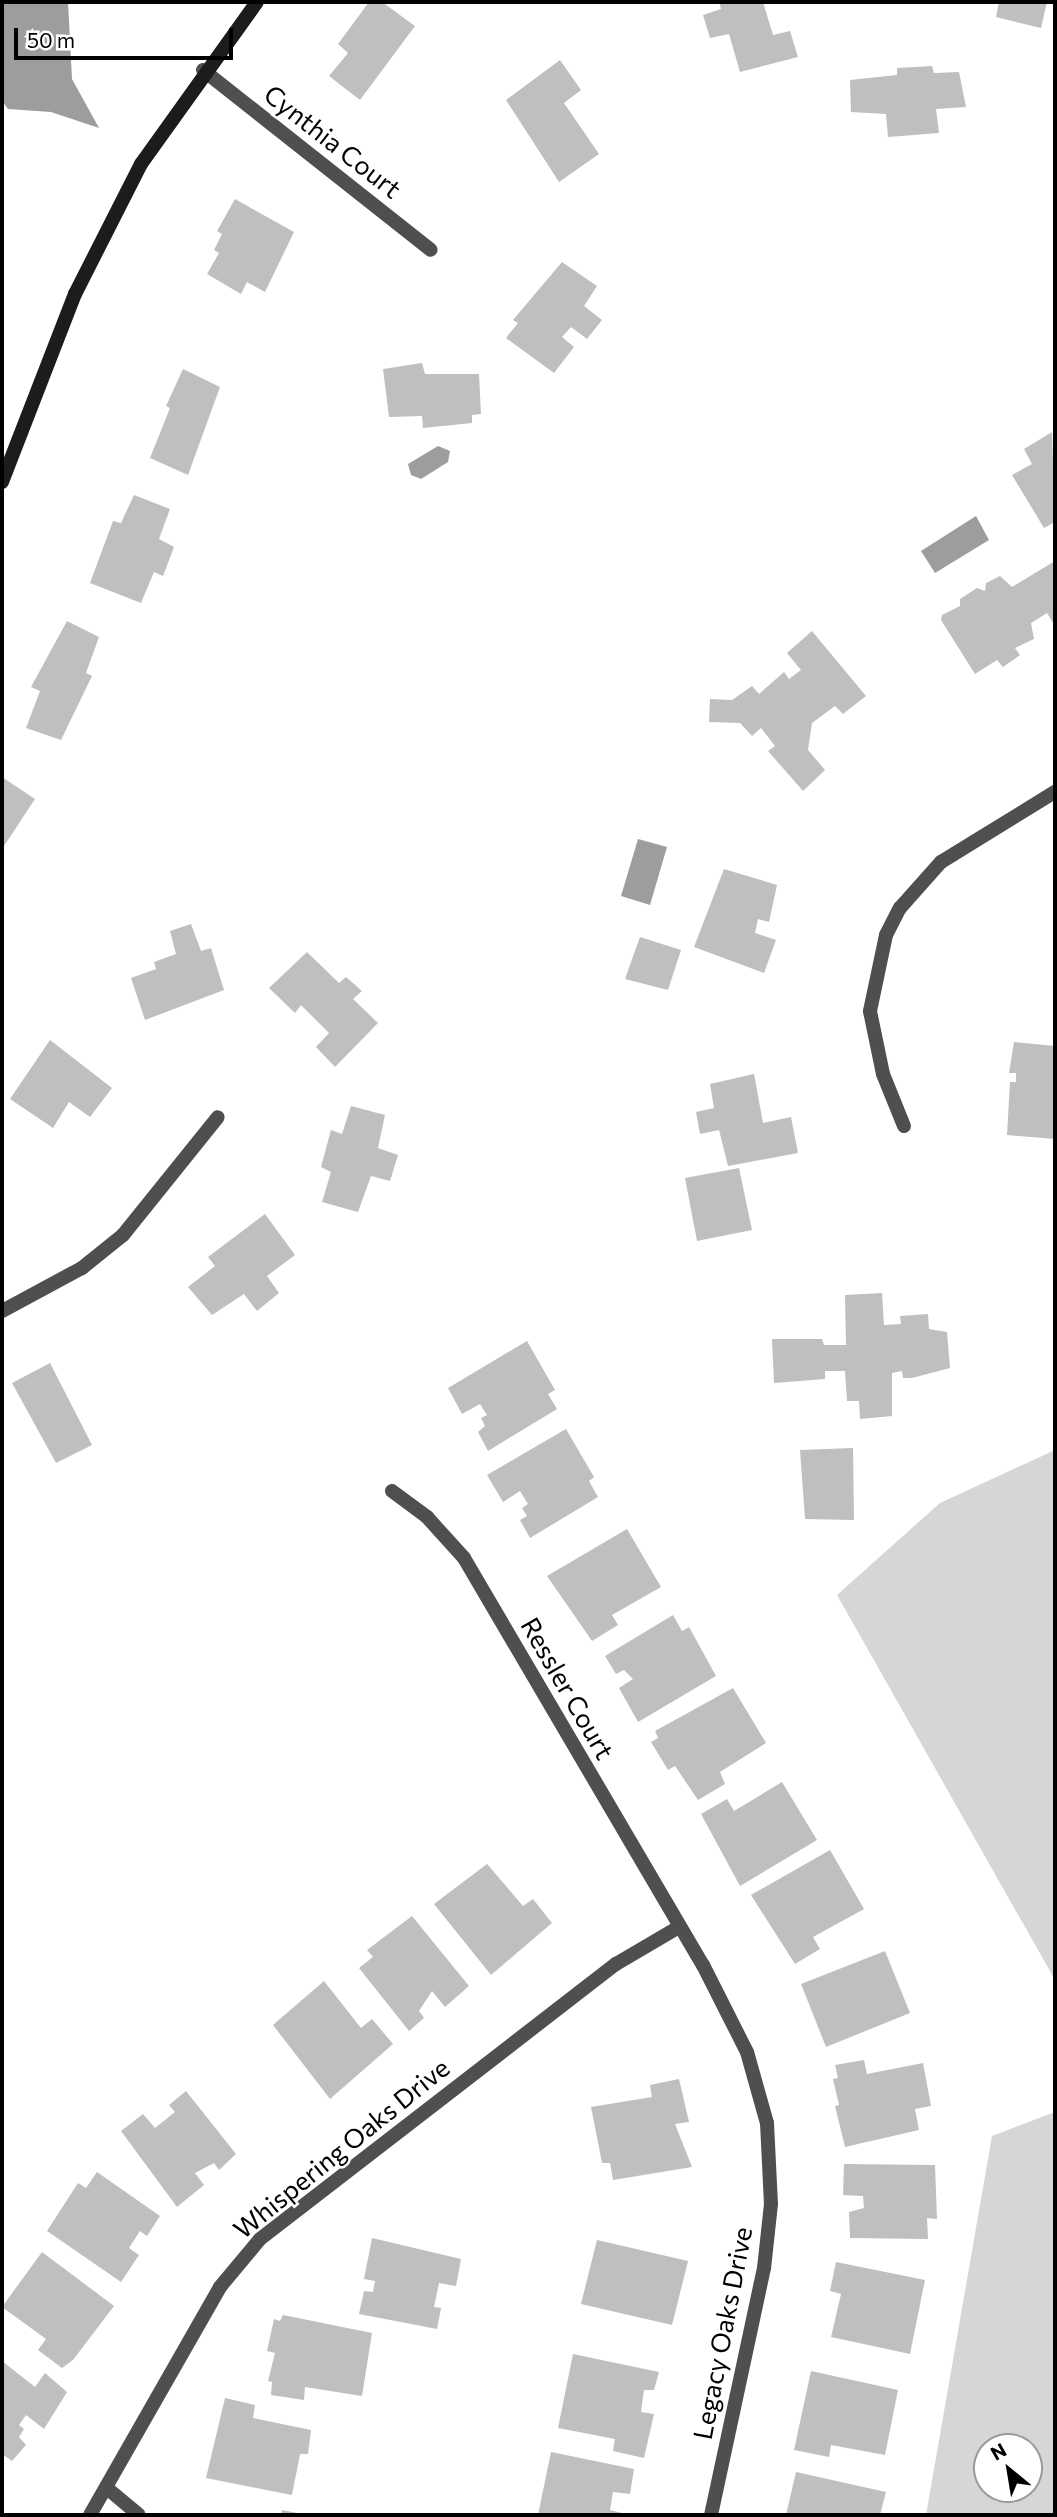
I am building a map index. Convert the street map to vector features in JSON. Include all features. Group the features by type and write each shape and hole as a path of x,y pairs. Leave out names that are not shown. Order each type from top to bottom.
{"street":[{"path":"2,482 75,294 141,164 203,71 257,2"},
{"name":"Cynthia Court","path":"203,71 431,250"},
{"path":"904,1126 883,1073 870,1011 877,962 886,935 900,908 941,862 1055,792"},
{"path":"2,1311 82,1268 123,1235 218,1118"},
{"name":"Ressler Court","path":"392,1491 426,1517 464,1558 679,1927"},
{"name":"Whispering Oaks Drive","path":"90,2515 108,2489 220,2287 260,2239 616,1964 679,1927"},
{"name":"Legacy Oaks Drive","path":"679,1927 747,2052 767,2123 771,2204 764,2268 710,2515"},
{"path":"108,2489 139,2515"}],"shaded area":[{"path":"2,2 68,2 72,79 99,128 51,112 8,109 2,101"},
{"path":"438,446 450,451 448,462 421,479 411,475 408,464"},
{"path":"976,516 989,540 935,573 921,551"},
{"path":"638,839 667,847 650,905 621,896"},
{"path":"1055,1450 1055,1980 837,1595 940,1503"},
{"path":"1055,2112 1055,2515 926,2515 992,2136"}],"building":[{"path":"369,2 382,2 415,26 360,100 329,76 348,53 338,44"},
{"path":"719,2 763,2 773,35 790,31 798,57 740,72 729,34 710,38 703,15 721,9"},
{"path":"999,2 1047,2 1041,28 996,17"},
{"path":"560,60 581,90 564,103 599,154 559,182 506,100"},
{"path":"932,66 934,73 959,72 966,107 936,109 939,133 888,137 886,114 851,112 850,80 897,75 897,68"},
{"path":"235,199 294,232 265,292 247,282 241,294 207,274 219,253 214,250 222,234 217,231"},
{"path":"562,262 597,286 584,306 602,320 587,339 571,327 562,337 574,347 554,373 506,338 518,323 513,320"},
{"path":"422,363 425,374 479,374 481,414 472,415 472,423 423,428 422,416 389,417 383,369"},
{"path":"183,369 220,387 188,475 150,458 170,408 166,406"},
{"path":"1052,432 1055,522 1044,528 1012,475 1032,464 1024,449"},
{"path":"134,495 170,509 159,539 174,547 163,576 154,572 141,603 90,583 113,521 121,523"},
{"path":"1055,561 1055,626 1047,613 1031,623 1034,639 1015,648 1020,655 1003,667 997,660 975,674 941,620 942,615 960,606 960,599 977,588 985,591 986,583 1000,576 1012,587"},
{"path":"67,621 99,637 86,673 92,676 61,740 26,728 40,691 31,687"},
{"path":"812,631 866,696 843,714 835,706 812,723 808,750 825,770 803,791 768,751 775,746 761,728 752,736 740,723 709,722 710,699 732,700 752,686 759,694 784,672 789,679 801,670 787,653"},
{"path":"2,777 35,799 2,849"},
{"path":"724,869 777,885 769,922 758,919 755,933 776,940 764,973 694,947"},
{"path":"191,924 201,951 211,948 224,990 145,1020 131,978 156,969 154,962 176,954 170,931"},
{"path":"640,937 681,950 668,990 625,979"},
{"path":"307,952 339,983 346,977 362,991 353,999 378,1023 335,1067 316,1047 329,1033 301,1005 295,1013 269,988"},
{"path":"50,1040 112,1088 90,1117 69,1102 53,1128 10,1099"},
{"path":"1014,1042 1055,1046 1055,1139 1007,1135 1010,1082 1016,1082 1016,1073 1009,1073"},
{"path":"754,1074 763,1123 791,1117 798,1153 728,1166 719,1130 700,1134 696,1112 714,1108 710,1084"},
{"path":"351,1106 385,1115 378,1148 398,1155 390,1181 371,1176 358,1212 322,1202 331,1172 321,1167 331,1130 342,1134"},
{"path":"739,1168 752,1230 697,1241 685,1178"},
{"path":"265,1214 295,1255 267,1276 279,1293 257,1311 244,1294 212,1315 188,1287 215,1266 208,1257"},
{"path":"882,1293 884,1325 901,1324 900,1316 928,1314 929,1329 947,1332 950,1368 912,1378 903,1378 902,1371 892,1373 892,1416 860,1419 859,1401 847,1401 845,1371 825,1371 825,1379 774,1383 772,1339 822,1339 824,1345 846,1345 845,1295"},
{"path":"527,1341 555,1390 548,1394 557,1409 488,1451 478,1432 485,1426 481,1418 487,1415 480,1404 462,1414 448,1388"},
{"path":"50,1363 92,1445 56,1463 12,1383"},
{"path":"566,1429 594,1477 589,1481 598,1497 530,1538 520,1520 527,1516 522,1508 528,1504 520,1491 503,1502 487,1475"},
{"path":"853,1448 854,1520 805,1519 800,1450"},
{"path":"627,1529 661,1587 612,1615 618,1625 592,1641 547,1576"},
{"path":"673,1615 682,1631 689,1627 716,1676 638,1722 619,1688 633,1679 624,1670 616,1674 605,1656"},
{"path":"733,1688 766,1743 720,1772 725,1784 698,1800 675,1766 668,1770 651,1742 658,1738 655,1731"},
{"path":"782,1782 817,1840 740,1886 701,1814 727,1799 734,1811"},
{"path":"830,1850 864,1909 813,1937 820,1949 795,1964 751,1895"},
{"path":"487,1864 523,1906 533,1899 552,1923 491,1975 434,1904"},
{"path":"412,1916 469,1986 445,2007 432,1991 419,2011 424,2018 409,2031 359,1968 373,1957 367,1950"},
{"path":"885,1951 910,2013 826,2047 801,1984"},
{"path":"324,1981 361,2028 372,2019 393,2044 330,2099 273,2025"},
{"path":"864,2060 867,2074 923,2063 931,2106 915,2109 919,2130 845,2147 835,2106 839,2105 833,2079 838,2078 835,2065"},
{"path":"679,2079 689,2122 675,2124 692,2167 613,2180 610,2163 602,2163 591,2107 652,2097 650,2085"},
{"path":"186,2091 236,2154 219,2170 214,2163 195,2173 204,2185 177,2207 121,2131 143,2114 155,2128 175,2112 169,2105"},
{"path":"844,2164 935,2165 937,2219 927,2218 928,2239 850,2238 849,2212 864,2208 863,2196 843,2195"},
{"path":"97,2172 160,2216 147,2236 140,2231 129,2248 139,2255 121,2282 47,2231 78,2183 86,2188"},
{"path":"372,2238 461,2259 456,2286 439,2283 434,2307 441,2308 437,2329 359,2314 364,2291 373,2292 375,2281 364,2279"},
{"path":"597,2240 688,2261 672,2325 581,2304"},
{"path":"42,2252 114,2306 73,2360 62,2368 38,2350 46,2339 2,2307"},
{"path":"836,2262 925,2280 910,2354 831,2337 841,2294 830,2291"},
{"path":"283,2315 372,2333 362,2396 305,2387 304,2400 271,2395 272,2382 268,2381 275,2353 267,2351 274,2319 280,2321"},
{"path":"573,2354 659,2372 654,2390 644,2390 641,2412 654,2414 644,2458 613,2451 615,2439 558,2428"},
{"path":"2,2361 35,2387 45,2373 67,2392 44,2429 26,2415 19,2425 24,2429 19,2437 26,2445 12,2461 2,2454"},
{"path":"811,2371 898,2390 885,2455 831,2445 829,2457 794,2450"},
{"path":"225,2398 255,2405 253,2418 311,2430 308,2454 300,2454 292,2495 206,2478"},
{"path":"551,2452 634,2469 630,2494 613,2492 610,2510 630,2515 538,2515"},
{"path":"796,2472 886,2492 880,2515 786,2515"},
{"path":"282,2510 303,2514 281,2515"}]}
